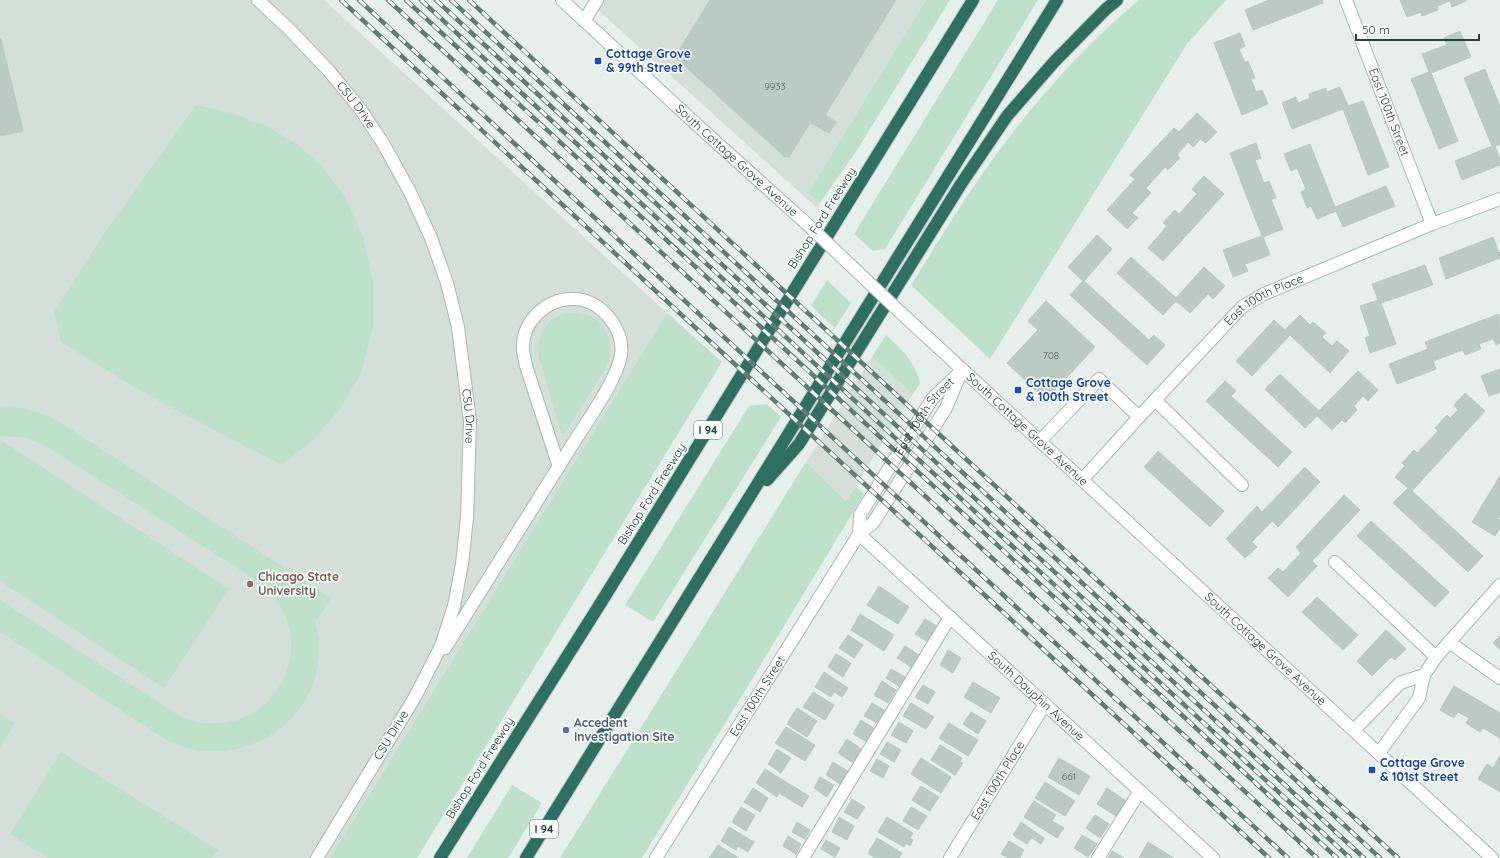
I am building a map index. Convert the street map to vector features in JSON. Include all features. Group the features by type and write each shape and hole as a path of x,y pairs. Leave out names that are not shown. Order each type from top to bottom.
{"highway":[{"name":"Bishop Ford Freeway","path":"440,858 606,595 973,0"},
{"name":"I 94","path":"526,858 1057,0"},
{"path":"745,505 799,444 961,184 1007,116 1054,62 1106,9 1117,0"}],"street":[{"name":"CSU Drive","path":"258,0 289,29 329,71 361,110 384,145 410,192 431,238 446,283 458,327 470,421 467,518 462,564 454,606 441,646 414,697 316,858"},
{"name":"South Cottage Grove Avenue","path":"562,0 807,224 962,370 1492,858"},
{"path":"584,21 597,0"},
{"name":"East 100th Street","path":"1346,0 1432,224"},
{"name":"East 100th Place","path":"1082,480 1242,307 1264,294 1432,224 1500,199"},
{"path":"414,697 608,388 621,355 621,338 614,324 604,312 593,304 578,299 564,298 551,303 540,311 530,323 525,336 523,350 526,366 558,467"},
{"name":"East 100th Street","path":"656,858 859,534 873,523 942,414 962,370"},
{"path":"1040,441 1099,379 1139,417"},
{"path":"1155,400 1242,485"},
{"name":"South Dauphin Avenue","path":"859,534 1213,858"},
{"path":"1335,562 1436,657"},
{"path":"1379,753 1420,698 1424,675 1436,657 1500,585"},
{"path":"803,858 950,617"},
{"path":"1449,642 1500,678"},
{"path":"1354,730 1400,683 1424,675"},
{"name":"East 100th Place","path":"950,858 1045,704"},
{"path":"1098,858 1140,791"}],"shaded area":[{"name":"Chicago State University","path":"0,0 324,0 667,313 330,858 0,858"},
{"path":"587,0 926,0 808,193 820,203 817,208"},
{"path":"872,357 913,394 846,501 806,462"}],"green space":[{"path":"926,0 950,0 857,150 820,203 808,193"},
{"path":"998,0 1038,0 885,249 873,251 854,234"},
{"path":"1139,0 1226,0 1187,44 990,359 911,285 973,187 1017,127 1075,59"},
{"path":"196,105 232,113 264,125 294,142 318,162 344,195 363,236 373,283 373,327 361,373 340,409 313,440 282,465 149,396 61,342 54,312 107,229"},
{"path":"827,280 851,303 835,328 811,306"},
{"path":"575,313 588,315 595,318 600,323 608,336 610,351 607,366 565,433 562,433 539,357 538,345 542,331 551,320 562,314"},
{"path":"667,313 722,362 417,858 330,858"},
{"path":"886,335 903,351 915,368 920,383 913,394 872,357"},
{"path":"767,404 781,417 653,622 625,605 749,406"},
{"path":"0,408 22,408 58,421 331,598 317,620 314,619 317,627 320,650 314,681 304,702 290,720 273,734 253,744 231,750 209,751 186,748 165,739 0,632 0,600 183,718 214,723 242,718 265,704 281,684 290,659 290,632 280,606 259,582 46,446 23,437 0,436"},
{"path":"2,441 229,589 164,688 0,581 0,443"},
{"path":"806,462 846,501 856,486 864,494 642,858 560,858"},
{"path":"0,714 15,723 0,747"},
{"path":"61,752 218,850 212,858 48,858 10,834"},
{"path":"512,785 542,803 508,858 467,858"}],"building":[{"path":"710,0 896,0 825,115 836,122 829,133 810,123 789,157 785,157 675,57"},
{"path":"1269,0 1322,0 1323,3 1253,30 1245,10"},
{"path":"1400,0 1466,1 1452,7 1450,1 1437,6 1438,10 1422,16 1421,12 1407,17"},
{"path":"1460,31 1471,57 1431,73 1458,141 1439,149 1411,79 1429,72 1422,54 1447,45 1444,38"},
{"path":"1240,33 1245,46 1239,49 1245,63 1248,61 1255,78 1251,79 1256,92 1262,90 1268,104 1242,115 1214,43"},
{"path":"0,39 23,131 0,136"},
{"path":"1485,69 1500,107 1500,144 1495,146 1500,159 1500,165 1462,180 1455,161 1492,146 1464,78"},
{"path":"1340,87 1348,106 1363,101 1389,167 1368,175 1343,109 1292,129 1282,103 1296,97 1298,103 1310,98 1309,94 1326,88 1327,92"},
{"path":"1197,113 1217,132 1206,143 1201,139 1193,147 1188,142 1177,155 1180,158 1168,170 1165,167 1146,188 1151,193 1132,213 1138,218 1127,229 1107,210 1135,179 1130,175 1174,128 1179,132"},
{"path":"1256,143 1261,158 1255,160 1264,183 1269,181 1276,198 1271,199 1283,229 1263,237 1270,255 1245,264 1248,271 1233,277 1223,250 1262,236 1230,153"},
{"path":"1310,144 1335,207 1386,186 1395,206 1343,227 1336,211 1317,219 1311,206 1307,208 1301,192 1306,189 1297,168 1291,171 1284,154"},
{"path":"1204,176 1224,194 1163,261 1148,248 1167,226 1163,223 1175,210 1179,214 1197,194 1192,189"},
{"path":"1097,235 1112,249 1084,281 1149,340 1154,335 1165,345 1147,365 1070,295 1083,281 1068,267"},
{"path":"1493,237 1499,253 1500,252 1500,258 1446,279 1439,258"},
{"path":"1131,257 1176,298 1204,267 1225,286 1213,299 1208,294 1190,313 1176,301 1163,315 1117,273"},
{"path":"1425,265 1433,285 1381,303 1396,344 1370,353 1365,338 1370,336 1360,306 1378,300 1372,284"},
{"path":"1046,301 1095,347 1046,400 1007,363 1038,330 1028,321"},
{"path":"1499,314 1500,343 1496,345 1493,339 1479,344 1481,349 1465,355 1463,350 1433,361 1436,369 1397,384 1389,364 1428,349 1425,342"},
{"path":"1300,315 1310,325 1313,322 1326,333 1322,337 1332,346 1337,341 1349,351 1330,373 1290,335 1252,376 1236,361 1274,320 1285,330"},
{"path":"1500,369 1500,392 1489,396 1481,376"},
{"path":"1358,371 1378,390 1368,401 1363,396 1354,406 1357,410 1345,423 1342,420 1332,430 1317,416 1305,428 1265,389 1280,374 1319,411"},
{"path":"1225,381 1236,391 1231,396 1292,452 1278,467 1206,401"},
{"path":"1465,393 1485,411 1412,491 1483,556 1468,572 1393,503 1408,488 1395,477 1405,466 1402,463 1414,450 1417,453 1438,431 1435,428 1447,415 1450,418 1458,410 1454,405"},
{"path":"1158,451 1224,511 1210,527 1144,467"},
{"path":"1305,467 1320,482 1278,527 1272,521 1252,542 1257,547 1245,558 1226,539 1257,506 1262,512"},
{"path":"1500,476 1500,516 1498,519 1500,520 1500,528 1495,536 1472,522"},
{"path":"1344,495 1360,510 1312,561 1317,566 1288,597 1268,578 1278,568 1283,572 1301,553 1296,547"},
{"path":"1371,521 1449,592 1435,607 1357,536"},
{"path":"879,586 909,607 898,624 867,605"},
{"path":"1317,597 1358,635 1343,650 1302,612"},
{"path":"860,614 894,635 884,651 851,630"},
{"path":"925,619 937,626 928,642 915,634"},
{"path":"1386,630 1406,649 1395,660 1391,657 1372,676 1357,661"},
{"path":"848,635 863,645 854,658 839,648"},
{"path":"1500,636 1500,650 1493,643"},
{"path":"905,646 919,655 911,667 897,658"},
{"path":"948,650 961,658 953,673 940,665"},
{"path":"836,654 851,663 843,677 828,667"},
{"path":"891,669 905,677 900,687 886,678"},
{"path":"824,672 848,688 842,697 834,692 831,697 815,687"},
{"path":"882,681 896,690 888,703 874,695"},
{"path":"973,682 1000,698 991,713 964,697"},
{"path":"923,685 935,692 928,704 915,697"},
{"path":"1454,686 1500,713 1500,738 1483,728 1480,732 1466,723 1469,718 1458,712 1454,718 1440,710"},
{"path":"813,692 834,705 825,720 803,707"},
{"path":"872,703 886,711 879,724 864,716"},
{"path":"911,703 934,717 926,729 903,716"},
{"path":"797,708 817,721 807,737 787,724"},
{"path":"971,712 986,721 978,734 963,724"},
{"path":"861,720 875,729 867,742 853,734"},
{"path":"899,722 913,731 906,743 891,735"},
{"path":"949,723 978,740 968,756 939,738"},
{"path":"786,727 815,745 805,761 775,743"},
{"path":"847,739 863,750 855,764 838,753"},
{"path":"887,742 901,750 894,762 880,754"},
{"path":"940,745 962,758 960,762 963,763 955,775 931,760"},
{"path":"777,749 791,758 781,773 768,764"},
{"path":"1500,756 1500,792 1478,779 1487,764 1493,768"},
{"path":"921,758 951,777 941,793 911,774"},
{"path":"1059,758 1090,776 1079,795 1048,777"},
{"path":"877,759 889,766 883,778 870,771"},
{"path":"833,762 848,771 840,784 826,775"},
{"path":"765,769 809,796 802,807 779,793 777,797 756,783"},
{"path":"820,777 834,785 827,797 814,788"},
{"path":"1045,782 1075,801 1065,816 1035,798"},
{"path":"921,786 939,797 930,811 912,800"},
{"path":"753,788 768,798 760,812 744,802"},
{"path":"1107,788 1126,801 1116,816 1097,804"},
{"path":"852,799 865,807 857,819 844,812"},
{"path":"1034,801 1056,815 1052,821 1064,828 1057,838 1024,817"},
{"path":"741,807 755,815 746,831 732,822"},
{"path":"911,807 927,816 918,830 903,821"},
{"path":"1095,815 1109,824 1100,838 1086,828"},
{"path":"839,817 854,826 847,840 832,832"},
{"path":"887,817 913,833 910,838 913,840 910,846 906,843 904,847 878,832"},
{"path":"797,822 810,830 805,839 792,832"},
{"path":"1021,822 1044,838 1041,844 1032,838 1027,844 1013,835"},
{"path":"729,827 754,842 748,852 738,846 736,850 721,841"},
{"path":"1082,835 1097,844 1088,857 1074,848"},
{"path":"788,836 801,844 796,854 783,846"},
{"path":"877,838 902,853 899,858 875,858 868,853"},
{"path":"826,840 840,848 835,857 821,849"},
{"path":"1009,841 1024,850 1020,858 1009,858 1001,854"},
{"path":"1148,842 1174,858 1139,858"},
{"path":"718,845 739,858 709,858"},
{"path":"1112,851 1124,858 1108,858"}],"railway":[{"path":"341,0 1269,858"},
{"path":"359,0 1288,858"},
{"path":"388,0 1317,858"},
{"path":"406,0 1337,858"},
{"path":"421,0 1350,858"},
{"path":"436,0 1364,858"},
{"path":"451,0 1380,858"},
{"path":"469,0 1398,858"}],"place":[{"name":"Cottage Grove & 99th Street","path":"598,61"},
{"name":"Cottage Grove & 100th Street","path":"1018,390"},
{"name":"Chicago State University","path":"250,584"},
{"name":"Accedent Investigation Site","path":"566,730"},
{"name":"Cottage Grove & 101st Street","path":"1372,770"}]}
